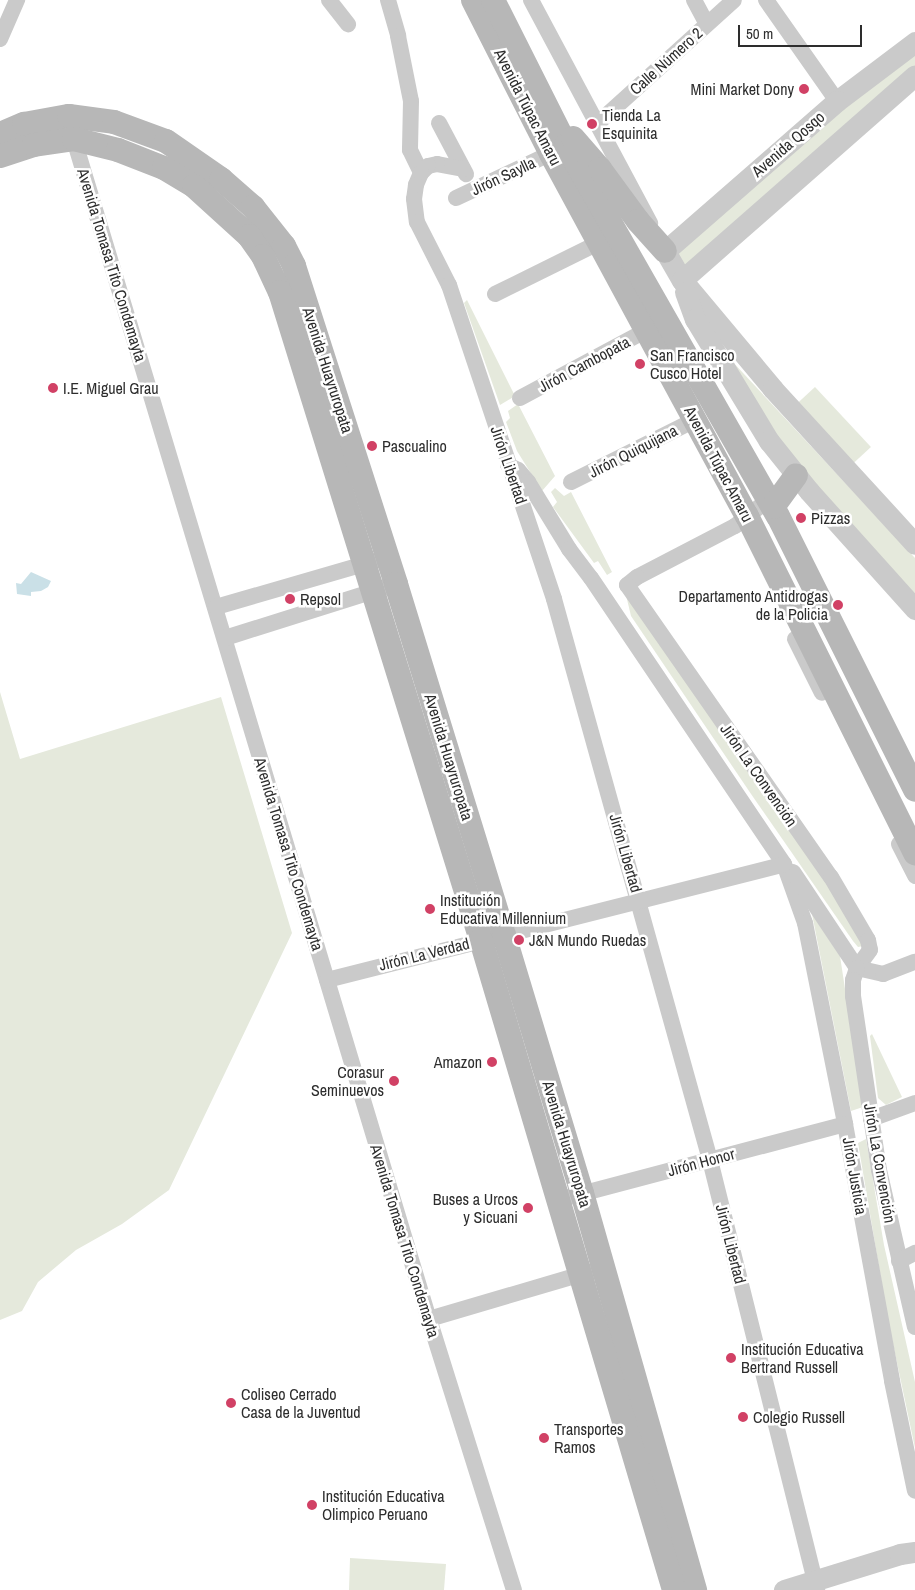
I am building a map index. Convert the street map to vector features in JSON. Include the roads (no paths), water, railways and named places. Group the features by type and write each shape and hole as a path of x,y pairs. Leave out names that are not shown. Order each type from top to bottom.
{"main road":[{"name":"Avenida Túpac Amaru","path":"473,0 562,141 770,504 915,790"},
{"name":"Avenida Túpac Amaru","path":"493,0 562,141 600,242 747,516 915,853"},
{"name":"Avenida Huayruropata","path":"0,134 24,124 69,116 103,120 166,141 196,160 253,207 284,246 290,288 388,557 396,584 493,937 558,1200 592,1271 695,1590"},
{"name":"Avenida Huayruropata","path":"0,156 34,145 74,139 118,150 164,168 194,186 250,236 290,288"},
{"path":"562,141 600,169 638,221 665,251"},
{"name":"Avenida Huayruropata","path":"309,344 365,564 582,1194 592,1271 674,1590"},
{"path":"770,504 796,475"}],"street":[{"path":"0,39 17,0"},
{"path":"329,0 348,24"},
{"path":"388,0 398,36 411,101 410,150 421,173 428,166 437,164 463,169"},
{"path":"531,0 682,280 780,396 915,544"},
{"path":"694,0 707,24"},
{"name":"Calle Número 2","path":"598,123 734,0"},
{"path":"766,0 838,101"},
{"name":"Avenida Qosqo","path":"665,251 838,101 915,42"},
{"name":"Avenida Qosqo","path":"682,280 915,75"},
{"name":"Avenida Tomasa Tito Condemayta","path":"69,116 74,139 429,1319 514,1590"},
{"path":"439,123 475,189"},
{"name":"Jirón Saylla","path":"456,198 562,141"},
{"name":"Jirón Libertad","path":"421,173 416,185 414,199 417,222 449,285 554,599 710,1160 816,1585"},
{"path":"495,294 600,242"},
{"path":"682,280 695,319 768,441 915,609"},
{"name":"Jirón Cambopata","path":"520,398 647,330"},
{"name":"Jirón Quiquijana","path":"571,482 695,420"},
{"path":"508,465 518,470 528,482 569,549 591,578 784,864 794,874 857,968 883,974 915,962"},
{"path":"770,504 747,516 744,535 915,876"},
{"name":"Jirón La Convención","path":"747,516 735,526 637,577 628,585 832,877 868,940 870,950 857,968 853,980 853,996 879,1170 915,1327"},
{"path":"216,607 388,557"},
{"path":"225,638 396,584"},
{"name":"Jirón La Verdad","path":"327,980 784,864"},
{"name":"Jirón Justicia","path":"784,864 805,923 845,1124 892,1381 915,1491"},
{"path":"871,1118 915,1103"},
{"name":"Jirón Honor","path":"558,1200 845,1124"},
{"path":"900,1261 915,1253"},
{"path":"429,1319 592,1271"},
{"path":"784,1590 816,1585 900,1554 915,1552"}],"water":[{"path":"31,572 51,581 48,587 41,591 31,592 31,596 17,594 16,583 21,584"}],"place":[{"name":"Mini Market Dony","path":"804,89"},
{"name":"Tienda La Esquinita","path":"592,124"},
{"name":"San Francisco Cusco Hotel","path":"640,364"},
{"name":"I.E. Miguel Grau","path":"53,388"},
{"name":"Pascualino","path":"372,446"},
{"name":"Pizzas","path":"801,518"},
{"name":"Repsol","path":"290,599"},
{"name":"Departamento Antidrogas de la Policia","path":"838,605"},
{"name":"Institución Educativa Millennium","path":"430,909"},
{"name":"J&N Mundo Ruedas","path":"519,940"},
{"name":"Amazon","path":"492,1062"},
{"name":"Corasur Seminuevos","path":"394,1081"},
{"name":"Buses a Urcos y Sicuani","path":"528,1208"},
{"name":"Institución Educativa Bertrand Russell","path":"731,1358"},
{"name":"Coliseo Cerrado Casa de la Juventud","path":"231,1403"},
{"name":"Colegio Russell","path":"743,1417"},
{"name":"Transportes Ramos","path":"544,1438"},
{"name":"Institución Educativa Olimpico Peruano","path":"312,1505"}]}
